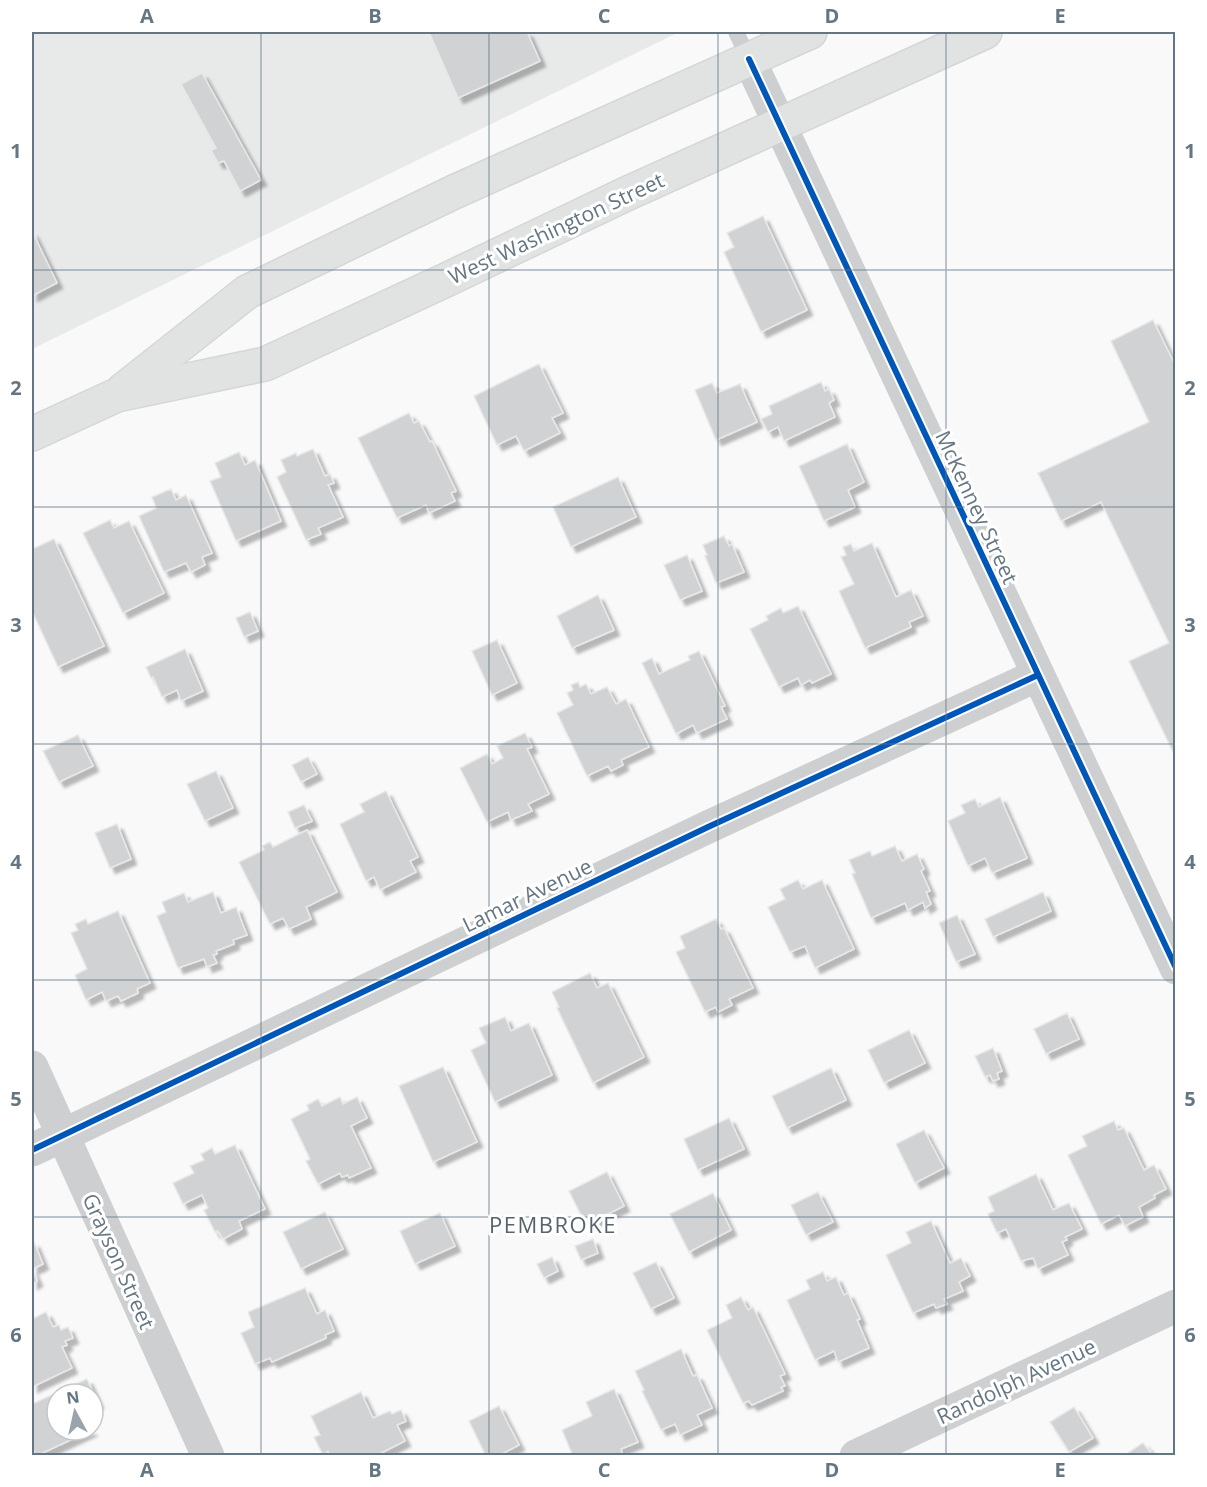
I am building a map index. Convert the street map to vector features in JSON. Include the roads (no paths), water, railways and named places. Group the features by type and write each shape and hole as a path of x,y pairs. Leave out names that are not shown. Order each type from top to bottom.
{"main road":[{"name":"West Washington Street","path":"117,395 247,292 454,192 742,45 810,32"},
{"name":"West Washington Street","path":"32,434 117,395 265,364 626,194 985,32"}],"street":[{"name":"McKenney Street","path":"742,45 1176,968"},
{"name":"Lamar Avenue","path":"32,1150 708,827 1038,675"},
{"name":"Grayson Street","path":"32,1067 208,1455"},
{"name":"Randolph Avenue","path":"856,1455 1176,1306"}],"district":[{"name":"PEMBROKE","path":"553,1224"}]}
